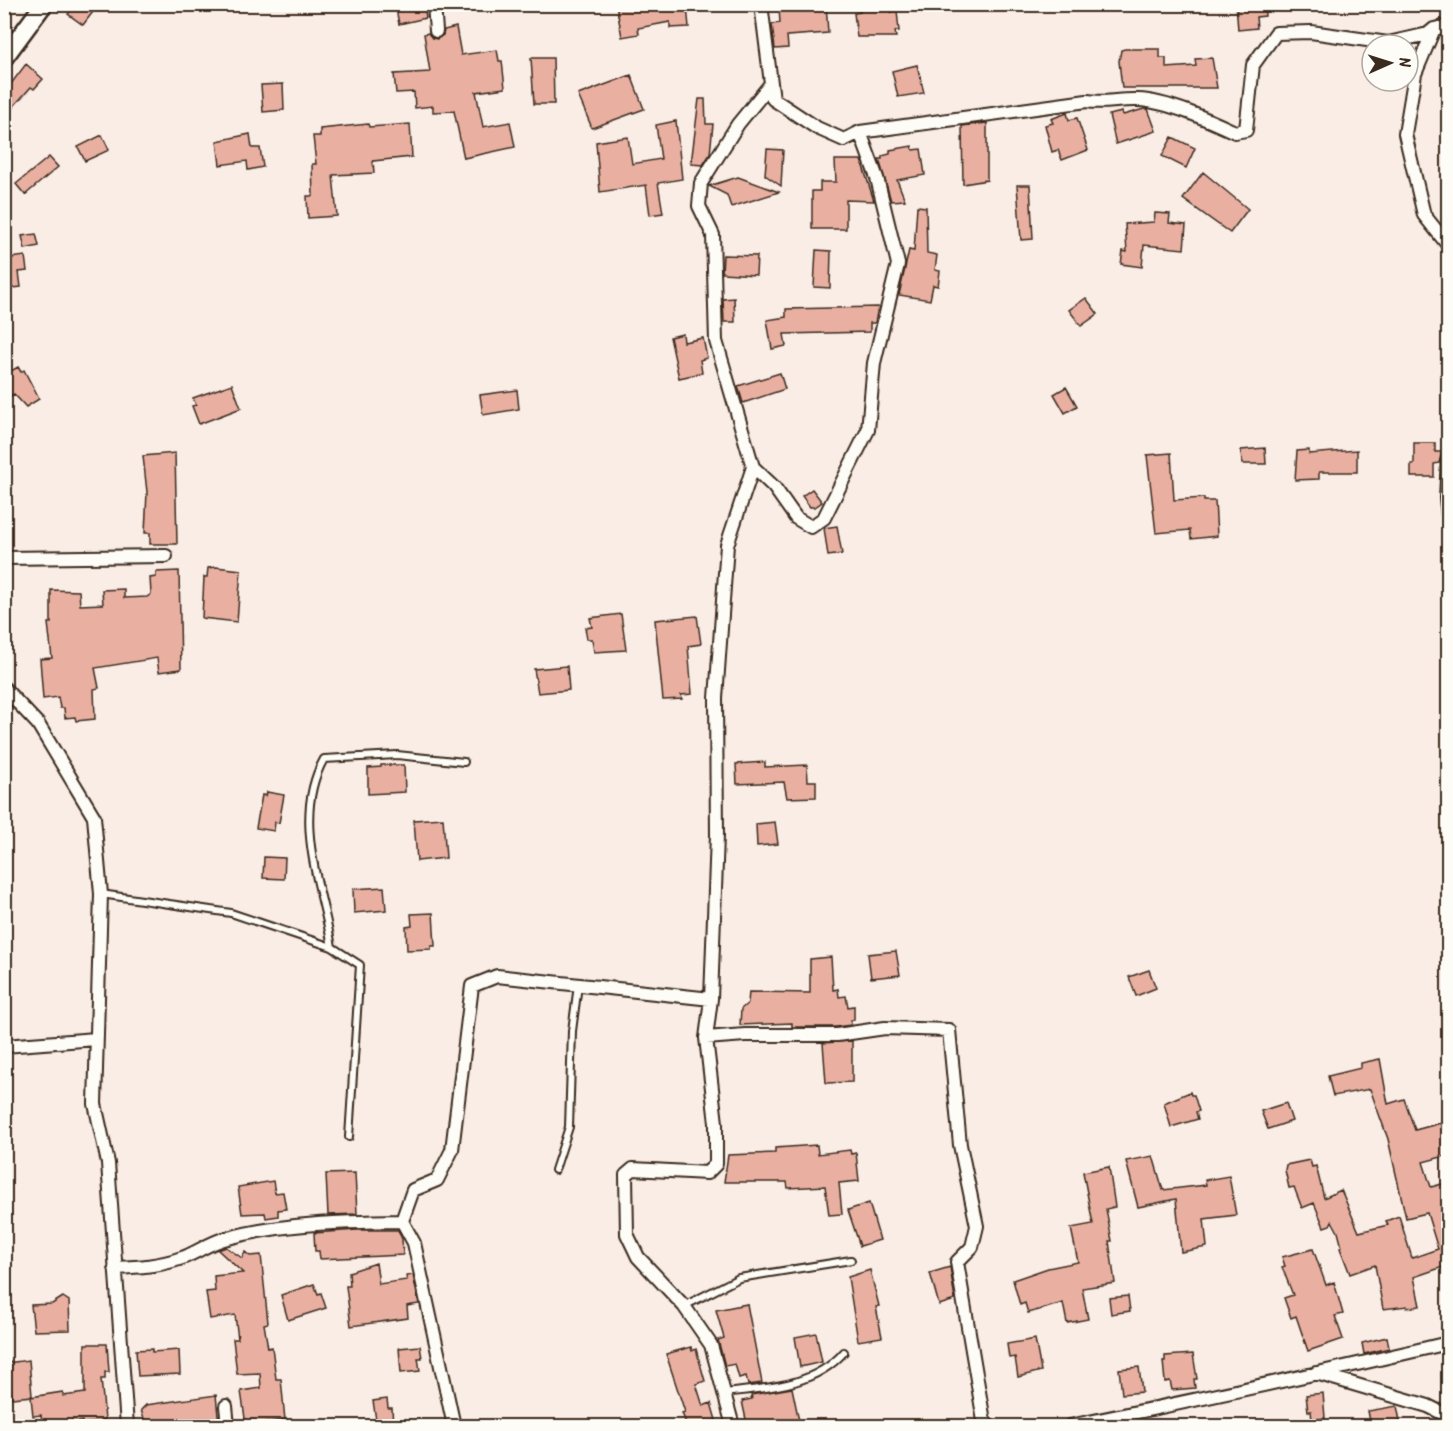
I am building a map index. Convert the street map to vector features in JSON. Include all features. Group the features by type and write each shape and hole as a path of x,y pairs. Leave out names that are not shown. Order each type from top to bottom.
{"main road":[{"path":"4,58 44,4"}],"street":[{"path":"434,4 436,31"},
{"path":"761,4 772,99 817,128 844,140 860,132 1087,101 1101,104 1140,100 1160,104 1235,132 1246,129 1253,65 1276,33 1311,32 1388,43 1428,34 1434,29 1449,27"},
{"path":"1434,29 1415,74 1404,134 1424,215 1449,245"},
{"path":"769,86 738,124 701,183 699,206 713,235 716,341 753,466 774,487 796,518 811,527 824,518 868,430 874,363 898,264 877,178 860,132"},
{"path":"1449,458 1446,498 1449,517"},
{"path":"733,1426 711,1345 684,1306 638,1257 627,1234 626,1175 633,1169 707,1173 716,1164 716,1123 706,1038 711,999 717,835 716,698 727,545 753,466"},
{"path":"4,558 166,556"},
{"path":"4,688 38,723 94,817 101,894 95,1104 108,1163 127,1426"},
{"path":"454,1426 414,1243 402,1221 413,1190 437,1180 452,1150 472,986 497,976 711,999"},
{"path":"706,1038 745,1035 837,1035 885,1028 949,1030 960,1145 977,1226 972,1246 957,1262 984,1422 990,1426"},
{"path":"4,1046 96,1040"},
{"path":"114,1268 149,1267 182,1258 222,1239 263,1231 322,1222 402,1221"},
{"path":"1070,1426 1177,1402 1236,1392 1314,1372 1449,1343"},
{"path":"1314,1372 1428,1406 1449,1416"},
{"path":"226,1406 228,1426"}],"lane":[{"path":"332,947 327,915 310,853 310,818 316,773 324,759 397,755 464,762"},
{"path":"101,894 231,913 332,947 360,965 350,1137"},
{"path":"555,1170 569,1127 572,1031 578,985"},
{"path":"684,1306 740,1278 851,1260"},
{"path":"724,1393 765,1388 815,1377 844,1352"}],"building":[{"path":"76,4 99,4 83,25 68,14"},
{"path":"395,4 424,4 426,18 399,24"},
{"path":"616,4 648,4 649,9 687,7 689,27 670,28 670,22 638,28 639,34 622,37"},
{"path":"826,4 828,33 787,36 788,48 775,49 772,24 780,23 779,8"},
{"path":"891,4 891,12 897,11 899,31 895,31 896,37 857,37 854,13 860,12 860,6"},
{"path":"1236,4 1264,4 1265,16 1256,17 1257,28 1238,30"},
{"path":"456,27 461,55 497,50 499,61 502,61 505,88 476,92 483,127 510,122 515,147 464,158 454,111 433,112 433,106 415,108 414,92 396,93 394,74 430,72 424,34 428,33 432,38 437,39 443,35 444,30"},
{"path":"1160,49 1160,58 1166,58 1166,68 1196,66 1195,59 1212,58 1217,88 1122,88 1119,61 1121,50"},
{"path":"531,58 553,58 554,104 534,104"},
{"path":"26,64 43,79 34,89 31,87 4,117 4,93"},
{"path":"917,65 924,93 898,97 892,71"},
{"path":"631,75 644,109 592,128 578,95"},
{"path":"283,84 284,110 263,112 261,85"},
{"path":"699,99 705,99 706,124 713,124 710,154 703,165 691,164"},
{"path":"1148,109 1156,131 1116,144 1109,115 1122,112 1123,115"},
{"path":"1067,113 1069,120 1077,118 1088,150 1062,160 1058,150 1052,152 1045,125 1053,123 1051,119"},
{"path":"676,121 682,179 658,183 663,213 650,215 646,185 600,192 596,142 628,137 632,164 661,159 656,125"},
{"path":"987,123 987,180 963,184 962,126"},
{"path":"368,124 369,127 410,124 412,157 373,161 374,173 333,175 337,216 308,218 307,196 313,196 312,164 316,164 313,136 320,136 320,129"},
{"path":"250,134 252,148 260,148 263,167 248,170 247,161 220,165 217,141"},
{"path":"102,135 109,150 85,161 78,147"},
{"path":"1172,137 1195,148 1186,168 1162,156"},
{"path":"912,146 913,150 921,149 925,175 897,180 905,200 891,201 879,159 890,154 890,150"},
{"path":"767,149 783,150 781,186 765,175"},
{"path":"49,157 58,167 25,195 16,184"},
{"path":"835,160 861,160 874,201 846,200 846,229 812,229 812,191 820,191 820,182 836,182"},
{"path":"1203,172 1248,209 1230,233 1183,199"},
{"path":"738,177 779,192 731,207 727,195 709,186"},
{"path":"1017,185 1030,185 1033,239 1021,240"},
{"path":"917,206 926,207 927,253 937,255 935,270 940,271 938,286 933,285 930,300 899,295 909,250 914,251"},
{"path":"1155,213 1170,214 1169,223 1186,225 1184,249 1144,245 1142,267 1121,264 1123,251 1127,252 1125,224 1154,222"},
{"path":"36,234 39,246 25,249 22,236"},
{"path":"816,250 831,251 830,288 814,287"},
{"path":"723,255 757,256 756,275 722,273"},
{"path":"25,256 27,271 19,272 21,287 4,289 4,259"},
{"path":"734,298 735,322 724,322 723,299"},
{"path":"1086,298 1098,314 1081,326 1069,310"},
{"path":"878,307 875,323 870,323 870,332 784,334 786,346 772,349 767,320 786,317 786,309"},
{"path":"683,334 684,342 703,338 707,358 700,360 702,373 679,378 670,337"},
{"path":"18,367 21,372 24,370 39,399 26,407 14,394 4,400 4,375"},
{"path":"780,373 785,389 743,403 738,386"},
{"path":"232,384 241,408 199,424 192,406 196,405 193,398"},
{"path":"1066,387 1077,406 1065,413 1054,394"},
{"path":"517,390 519,409 483,415 480,395"},
{"path":"1414,443 1435,443 1435,452 1442,452 1439,463 1434,464 1434,477 1411,477 1411,464 1414,464"},
{"path":"1265,448 1266,464 1242,464 1241,450"},
{"path":"1309,450 1309,454 1357,450 1357,472 1319,472 1319,479 1295,480 1297,451"},
{"path":"175,453 177,544 150,544 150,533 145,533 147,492 143,456"},
{"path":"1171,453 1174,500 1204,498 1204,501 1215,501 1217,536 1191,539 1190,530 1156,533 1147,455"},
{"path":"812,489 822,502 815,507 810,507 802,496"},
{"path":"837,526 842,554 828,556 824,528"},
{"path":"208,568 241,570 237,622 202,618 204,577 207,577"},
{"path":"179,571 181,669 159,672 157,658 95,668 99,688 94,689 95,719 76,721 75,717 65,718 64,708 60,708 58,697 43,699 40,659 52,658 48,623 51,623 51,590 79,591 80,605 103,604 102,590 124,589 124,598 147,597 151,594 150,578 156,577 156,572"},
{"path":"621,614 626,650 594,652 592,639 587,639 585,628 592,627 590,618"},
{"path":"697,616 701,644 688,646 692,694 681,695 682,699 663,700 655,620"},
{"path":"567,666 569,690 538,693 534,669"},
{"path":"765,762 765,767 807,765 808,781 816,781 816,797 787,798 784,782 737,784 736,764"},
{"path":"381,765 404,765 405,792 368,794 368,768 381,767"},
{"path":"267,792 284,795 279,823 275,822 274,831 256,828 262,795 266,796"},
{"path":"443,818 446,858 417,861 414,820"},
{"path":"775,822 778,844 757,846 756,824"},
{"path":"264,857 285,858 284,879 263,878"},
{"path":"384,887 386,910 354,913 353,889"},
{"path":"433,913 435,946 431,946 431,949 407,950 406,927 412,926 411,914"},
{"path":"896,951 900,975 871,978 868,954"},
{"path":"831,957 833,990 838,989 839,997 846,996 848,1007 854,1006 854,1020 851,1020 851,1025 792,1027 792,1023 740,1025 741,1009 748,1003 749,992 810,993 810,959"},
{"path":"1149,970 1156,988 1136,996 1129,977"},
{"path":"852,1041 852,1082 826,1083 823,1043"},
{"path":"1380,1059 1388,1104 1404,1099 1415,1130 1441,1123 1444,1130 1449,1129 1449,1155 1423,1162 1431,1187 1449,1182 1449,1274 1446,1274 1443,1267 1414,1277 1420,1306 1407,1308 1407,1306 1383,1309 1375,1265 1350,1274 1340,1248 1342,1247 1338,1232 1332,1221 1330,1225 1324,1227 1314,1203 1302,1208 1294,1187 1289,1188 1285,1170 1286,1165 1310,1160 1312,1167 1316,1166 1324,1198 1341,1190 1359,1232 1388,1225 1386,1221 1399,1216 1412,1258 1438,1249 1427,1213 1406,1218 1388,1139 1370,1089 1333,1096 1328,1076 1361,1068 1361,1063"},
{"path":"1190,1092 1194,1095 1199,1111 1196,1112 1198,1119 1171,1127 1164,1103"},
{"path":"1286,1103 1292,1121 1268,1129 1261,1111"},
{"path":"817,1145 818,1154 850,1150 851,1154 856,1153 859,1181 839,1183 842,1214 829,1215 825,1186 788,1188 787,1182 724,1182 728,1155 775,1153 775,1148"},
{"path":"1153,1156 1163,1190 1206,1185 1205,1180 1229,1176 1236,1215 1204,1219 1207,1247 1181,1252 1176,1199 1138,1207 1126,1161"},
{"path":"1109,1167 1115,1207 1106,1209 1112,1241 1109,1241 1115,1283 1082,1288 1088,1319 1067,1323 1063,1303 1028,1313 1025,1303 1020,1305 1013,1280 1048,1268 1078,1262 1071,1228 1093,1224 1083,1172"},
{"path":"355,1173 357,1214 328,1215 326,1174"},
{"path":"273,1181 275,1193 283,1192 286,1209 278,1210 278,1216 266,1218 265,1213 242,1214 238,1187"},
{"path":"869,1203 880,1240 860,1246 848,1210"},
{"path":"398,1230 402,1239 403,1255 320,1259 319,1251 315,1251 314,1233"},
{"path":"226,1247 242,1258 245,1252 250,1256 261,1255 268,1323 264,1324 268,1348 272,1347 276,1379 281,1379 285,1420 246,1425 241,1391 261,1388 260,1373 237,1374 233,1339 238,1339 235,1315 210,1319 206,1292 215,1291 214,1276 243,1273 218,1250"},
{"path":"1313,1249 1326,1285 1334,1282 1343,1314 1335,1316 1343,1339 1308,1351 1296,1316 1291,1318 1284,1298 1293,1295 1282,1267 1285,1266 1282,1257"},
{"path":"376,1263 379,1284 407,1280 406,1276 413,1275 419,1304 407,1306 408,1318 351,1326 346,1286 350,1286 349,1272"},
{"path":"950,1267 955,1300 939,1305 930,1273"},
{"path":"870,1270 879,1306 876,1307 882,1337 858,1341 848,1277"},
{"path":"314,1284 318,1294 321,1293 326,1308 288,1320 281,1295"},
{"path":"1128,1296 1130,1311 1111,1314 1109,1298"},
{"path":"63,1297 69,1301 70,1330 34,1331 31,1305 52,1304"},
{"path":"747,1304 762,1383 748,1385 746,1376 739,1378 735,1364 725,1366 718,1340 724,1338 716,1310"},
{"path":"816,1333 822,1362 800,1367 795,1337"},
{"path":"1387,1337 1389,1348 1364,1354 1362,1343"},
{"path":"1035,1339 1041,1371 1018,1377 1015,1357 1009,1358 1007,1344"},
{"path":"85,1344 107,1344 109,1372 105,1372 105,1379 101,1379 105,1419 83,1424 82,1421 43,1426 41,1415 33,1416 31,1397 63,1392 63,1396 85,1393"},
{"path":"420,1346 422,1358 418,1358 420,1371 401,1373 399,1348"},
{"path":"691,1347 692,1351 696,1349 705,1381 696,1384 703,1406 711,1403 716,1420 713,1421 715,1426 687,1426 682,1413 685,1412 666,1354"},
{"path":"152,1349 152,1352 179,1350 180,1374 138,1376 136,1350"},
{"path":"1193,1354 1197,1379 1194,1379 1195,1388 1172,1390 1170,1381 1165,1382 1163,1361 1165,1361 1165,1356"},
{"path":"29,1360 32,1396 12,1398 11,1388 7,1389 7,1363"},
{"path":"1139,1367 1142,1392 1122,1394 1119,1369"},
{"path":"792,1388 799,1421 796,1422 797,1426 751,1426 750,1423 747,1424 742,1401 752,1399 751,1395"},
{"path":"1323,1393 1325,1418 1312,1420 1306,1395"},
{"path":"216,1395 219,1426 195,1426 194,1424 147,1426 141,1410 146,1405"},
{"path":"387,1399 388,1408 392,1408 393,1426 377,1426 373,1401"},
{"path":"1397,1406 1401,1426 1371,1426 1368,1411"}]}
